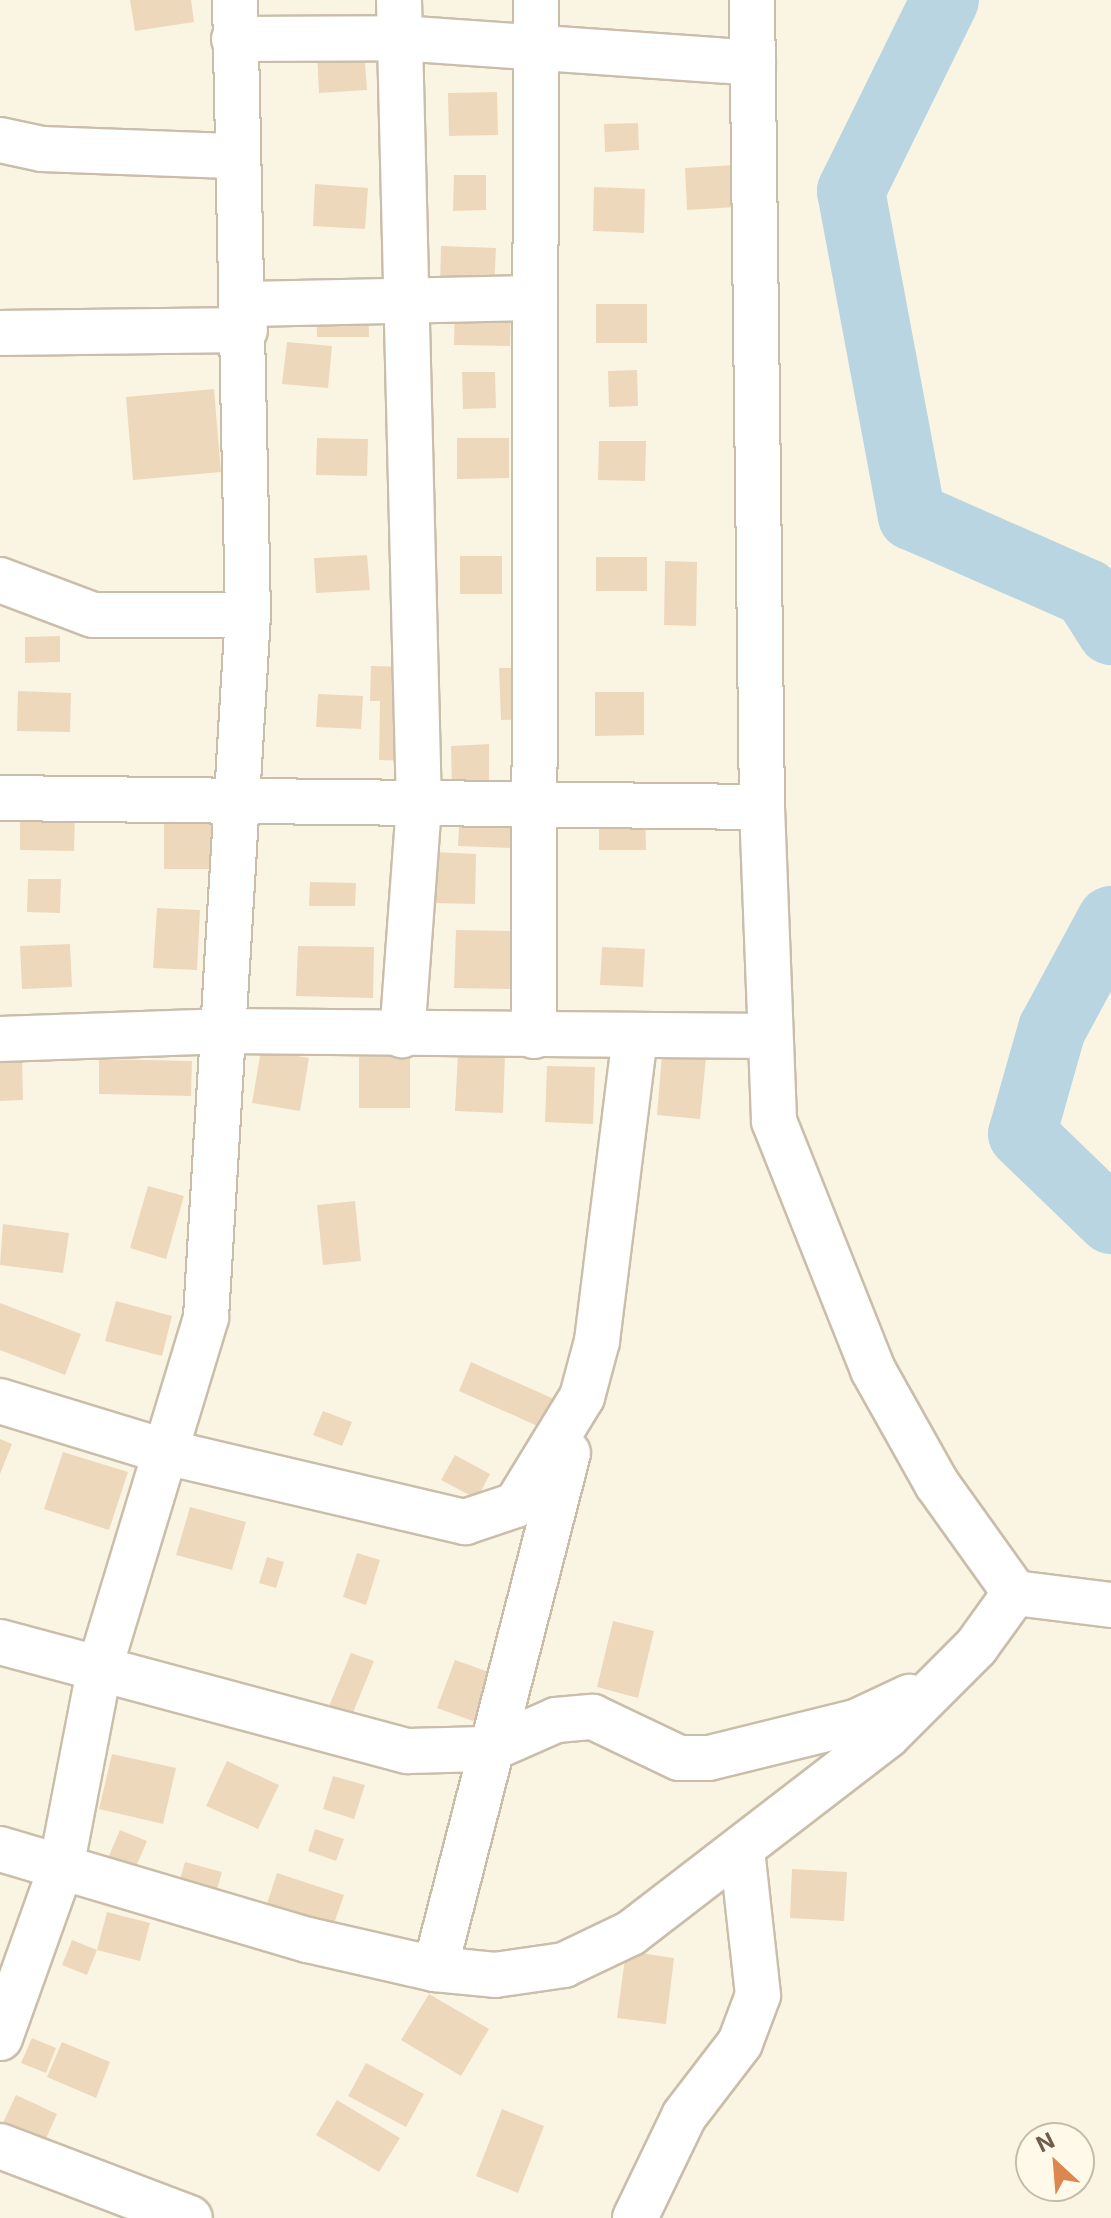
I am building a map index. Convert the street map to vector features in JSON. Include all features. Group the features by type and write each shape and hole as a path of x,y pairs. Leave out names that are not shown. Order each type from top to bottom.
{"street":[{"path":"534,1036 538,808 536,0"},
{"path":"752,0 762,807 774,1121 790,1176 873,1370 937,1484 1015,1593 1111,1605"},
{"path":"0,2038 61,1868 99,1670 170,1453 206,1317 242,805 248,615 245,317 237,156 235,19 399,19 537,52 753,63"},
{"path":"399,19 402,297 415,515 419,805 402,1035"},
{"path":"0,140 42,149 237,156"},
{"path":"0,333 245,317 402,297 535,298"},
{"path":"0,580 93,615 248,615"},
{"path":"0,798 242,805 762,807"},
{"path":"0,1039 227,1031 769,1036"},
{"path":"435,1969 582,1397 611,1249 635,1035"},
{"path":"0,1401 170,1453 465,1522 516,1505 582,1397"},
{"path":"0,1849 435,1969 495,1975 564,1965 631,1933 742,1851 887,1736 976,1647 1015,1593"},
{"path":"0,1642 408,1751 490,1749 556,1720 593,1717 679,1758 709,1758 856,1722 900,1703 976,1647"},
{"path":"635,2218 684,2116 740,2043 758,1995 742,1851"},
{"path":"0,2146 190,2218"}],"building":[{"path":"130,0 191,0 194,22 135,31"},
{"path":"364,49 367,90 319,93 317,52"},
{"path":"497,92 498,135 449,136 448,93"},
{"path":"638,123 639,150 605,152 604,124"},
{"path":"735,165 737,207 687,210 685,168"},
{"path":"454,175 486,175 486,210 453,211"},
{"path":"315,184 368,188 365,229 313,226"},
{"path":"594,187 645,189 644,233 593,231"},
{"path":"441,246 496,248 494,289 440,287"},
{"path":"455,299 511,300 510,346 454,345"},
{"path":"596,304 647,304 647,343 596,343"},
{"path":"316,305 368,306 369,337 317,337"},
{"path":"287,342 332,346 328,388 282,384"},
{"path":"637,370 638,406 609,407 608,371"},
{"path":"462,372 495,372 496,408 463,409"},
{"path":"214,389 221,472 133,480 126,397"},
{"path":"317,438 368,439 367,476 316,475"},
{"path":"457,438 509,438 509,478 457,479"},
{"path":"599,441 646,441 645,481 598,480"},
{"path":"367,555 370,590 316,593 314,558"},
{"path":"460,556 502,556 502,594 460,594"},
{"path":"596,557 647,557 647,591 596,591"},
{"path":"665,561 697,562 696,626 664,625"},
{"path":"60,636 60,662 25,663 25,637"},
{"path":"371,666 414,667 411,761 379,760 380,701 370,701"},
{"path":"499,668 523,668 525,719 501,720"},
{"path":"18,691 71,693 70,732 17,731"},
{"path":"595,692 644,692 644,735 595,736"},
{"path":"318,694 363,696 361,729 316,727"},
{"path":"489,744 489,788 452,788 451,746"},
{"path":"460,809 512,811 511,848 458,846"},
{"path":"20,811 75,812 74,851 20,850"},
{"path":"645,811 646,850 599,850 599,812"},
{"path":"164,818 211,818 211,869 164,869"},
{"path":"434,852 476,854 475,904 432,903"},
{"path":"28,879 61,879 60,913 27,912"},
{"path":"310,882 356,883 355,906 309,906"},
{"path":"157,908 200,910 197,970 153,968"},
{"path":"456,930 514,931 512,989 454,988"},
{"path":"70,944 72,987 22,989 20,946"},
{"path":"298,946 374,947 373,998 296,996"},
{"path":"602,947 645,949 643,987 600,985"},
{"path":"261,1050 309,1058 300,1111 252,1103"},
{"path":"458,1053 505,1055 503,1113 455,1111"},
{"path":"662,1054 706,1058 700,1119 657,1115"},
{"path":"359,1057 410,1057 410,1108 359,1108"},
{"path":"0,1058 22,1058 23,1100 0,1101"},
{"path":"99,1059 192,1061 191,1096 99,1094"},
{"path":"547,1066 595,1067 593,1124 545,1122"},
{"path":"148,1186 184,1196 166,1259 130,1248"},
{"path":"355,1201 361,1261 323,1265 317,1205"},
{"path":"3,1224 69,1233 63,1273 0,1265"},
{"path":"116,1301 172,1316 162,1356 105,1341"},
{"path":"0,1303 81,1334 65,1375 0,1350"},
{"path":"471,1362 554,1399 542,1428 459,1391"},
{"path":"323,1411 352,1422 342,1446 313,1435"},
{"path":"0,1439 12,1444 0,1474"},
{"path":"63,1452 128,1472 109,1530 44,1509"},
{"path":"455,1455 490,1474 477,1499 441,1480"},
{"path":"190,1507 246,1522 232,1570 176,1555"},
{"path":"357,1553 380,1560 366,1605 343,1597"},
{"path":"267,1557 284,1562 276,1588 259,1583"},
{"path":"613,1621 654,1631 638,1698 597,1687"},
{"path":"351,1653 374,1661 350,1720 327,1711"},
{"path":"455,1660 500,1676 481,1724 437,1708"},
{"path":"112,1754 176,1768 163,1824 99,1809"},
{"path":"227,1761 279,1785 258,1829 206,1806"},
{"path":"333,1776 365,1785 354,1819 323,1809"},
{"path":"315,1829 344,1839 336,1861 308,1851"},
{"path":"120,1830 147,1841 132,1876 105,1865"},
{"path":"185,1862 222,1872 215,1896 178,1886"},
{"path":"792,1869 847,1872 844,1921 790,1918"},
{"path":"277,1873 344,1895 330,1935 264,1913"},
{"path":"107,1912 150,1923 140,1961 97,1950"},
{"path":"72,1940 97,1950 87,1975 62,1965"},
{"path":"626,1951 674,1958 666,2024 617,2018"},
{"path":"429,1994 489,2029 461,2076 401,2040"},
{"path":"32,2038 56,2048 46,2073 21,2063"},
{"path":"62,2042 110,2062 96,2098 47,2077"},
{"path":"366,2063 424,2094 406,2127 348,2096"},
{"path":"16,2095 57,2114 39,2154 0,2129"},
{"path":"337,2100 400,2138 379,2172 316,2135"},
{"path":"502,2109 544,2126 518,2193 476,2176"}],"waterway":[{"path":"945,0 851,191 912,516 1087,593 1111,631"},
{"path":"1111,920 1052,1029 1022,1134 1111,1220"}]}
